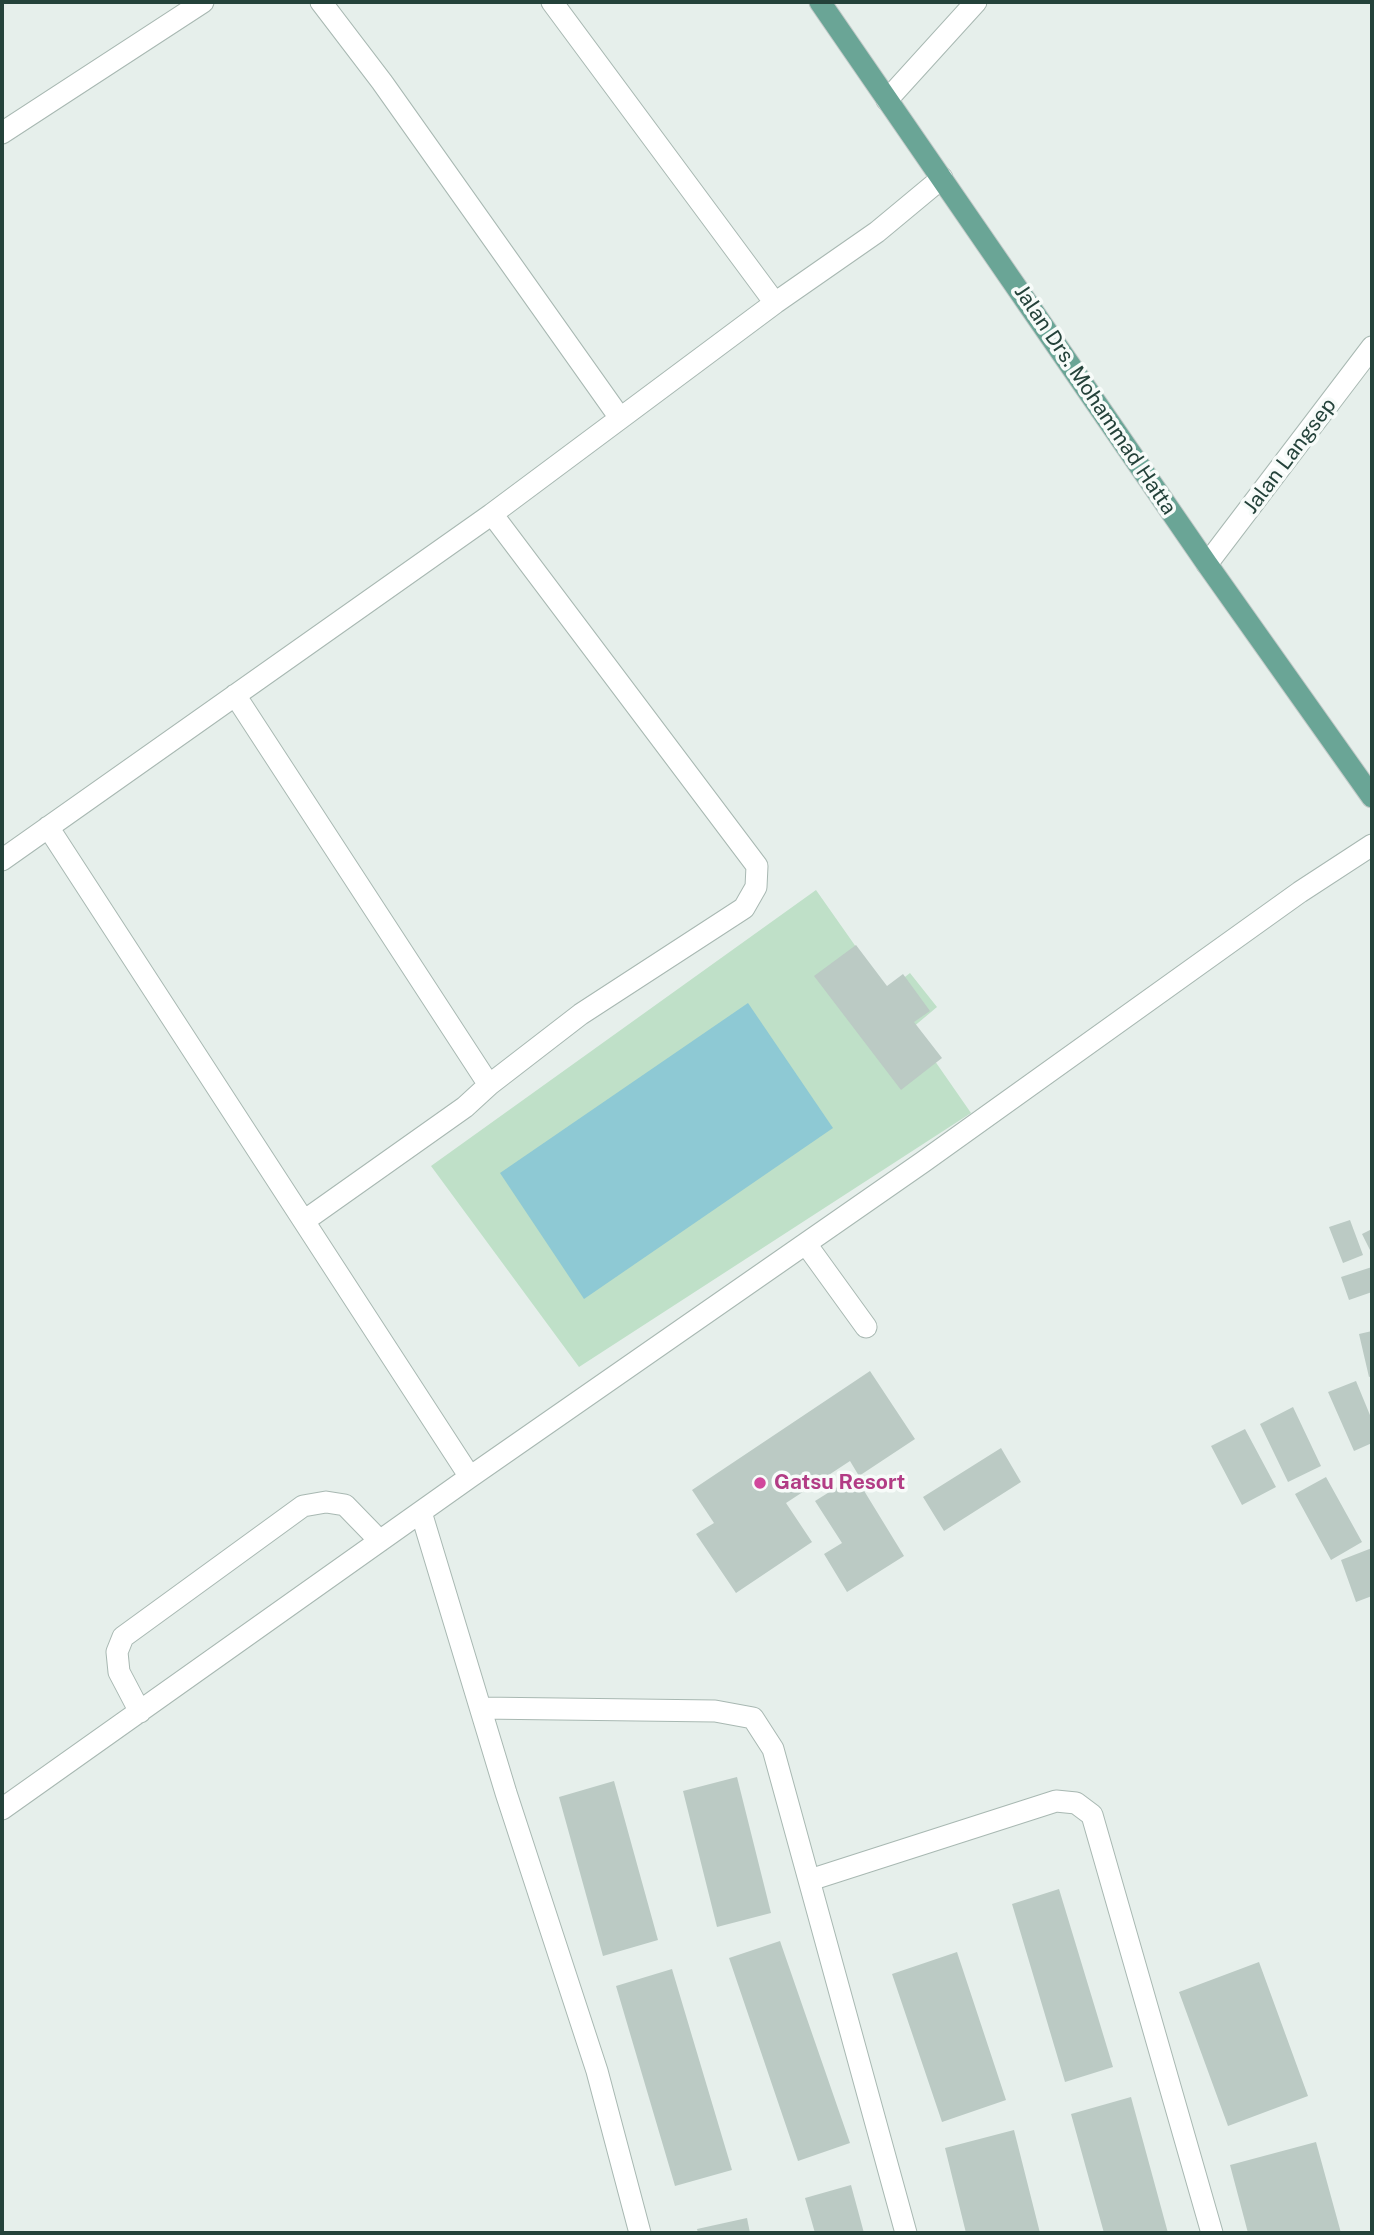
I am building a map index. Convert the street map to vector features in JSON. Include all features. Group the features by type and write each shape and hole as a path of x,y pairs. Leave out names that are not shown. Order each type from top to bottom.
{"main road":[{"name":"Jalan Drs. Mohammad Hatta","path":"820,2 1207,564 1372,797"}],"street":[{"path":"2,133 203,2"},
{"path":"321,2 390,93 620,418"},
{"path":"552,2 775,303"},
{"path":"887,100 976,2"},
{"path":"2,860 492,514 775,303 877,232 942,178"},
{"name":"Jalan Langsep","path":"1207,564 1372,348"},
{"path":"304,1221 465,1107 489,1085 581,1014 744,908 757,887 757,866 492,514"},
{"path":"235,695 489,1085"},
{"path":"48,827 470,1477"},
{"path":"2,1809 470,1477 806,1244 1300,892 1372,845"},
{"path":"806,1244 866,1327"},
{"path":"139,1712 119,1672 117,1652 123,1637 303,1506 326,1502 345,1505 364,1521 380,1541"},
{"path":"421,1512 597,2071 640,2233"},
{"path":"481,1708 715,1711 752,1718 773,1749 906,2233"},
{"path":"810,1880 1056,1801 1076,1803 1092,1815 1212,2233"}],"green space":[{"path":"816,890 887,991 910,973 937,1007 912,1028 971,1113 579,1367 431,1166"}],"water":[{"path":"748,1003 833,1128 584,1299 500,1173"}],"building":[{"path":"856,945 887,986 903,974 930,1011 914,1022 942,1058 901,1090 814,976"},
{"path":"1350,1220 1363,1255 1343,1263 1329,1227"},
{"path":"1372,1229 1372,1254 1362,1234"},
{"path":"1372,1267 1372,1292 1349,1300 1341,1277"},
{"path":"1372,1331 1372,1376 1369,1377 1359,1334"},
{"name":"Gatsu Resort","path":"870,1371 915,1439 859,1476 850,1461 786,1503 812,1542 736,1593 696,1534 714,1523 692,1490"},
{"path":"1356,1381 1372,1420 1372,1443 1354,1451 1328,1392"},
{"path":"1293,1407 1321,1466 1288,1482 1260,1424"},
{"path":"1245,1429 1276,1487 1242,1505 1211,1446"},
{"path":"1001,1448 1021,1482 944,1531 923,1497"},
{"path":"855,1476 904,1556 847,1592 824,1554 842,1543 815,1501"},
{"path":"1326,1477 1362,1542 1331,1560 1295,1494"},
{"path":"1372,1548 1372,1596 1356,1602 1341,1560"},
{"path":"737,1777 771,1913 717,1927 683,1791"},
{"path":"614,1781 658,1940 603,1956 559,1797"},
{"path":"1059,1889 1113,2067 1065,2082 1012,1904"},
{"path":"780,1941 850,2143 798,2161 729,1958"},
{"path":"957,1952 1006,2100 942,2122 892,1974"},
{"path":"1259,1962 1308,2096 1228,2126 1179,1992"},
{"path":"672,1969 732,2170 675,2186 616,1986"},
{"path":"1131,2097 1168,2233 1104,2233 1071,2114"},
{"path":"1014,2130 1040,2233 966,2233 945,2148"},
{"path":"1316,2142 1341,2233 1248,2233 1230,2165"},
{"path":"851,2185 864,2233 815,2233 805,2198"},
{"path":"747,2218 750,2233 698,2233 697,2229"}],"place":[{"name":"Gatsu Resort","path":"760,1483"}]}
